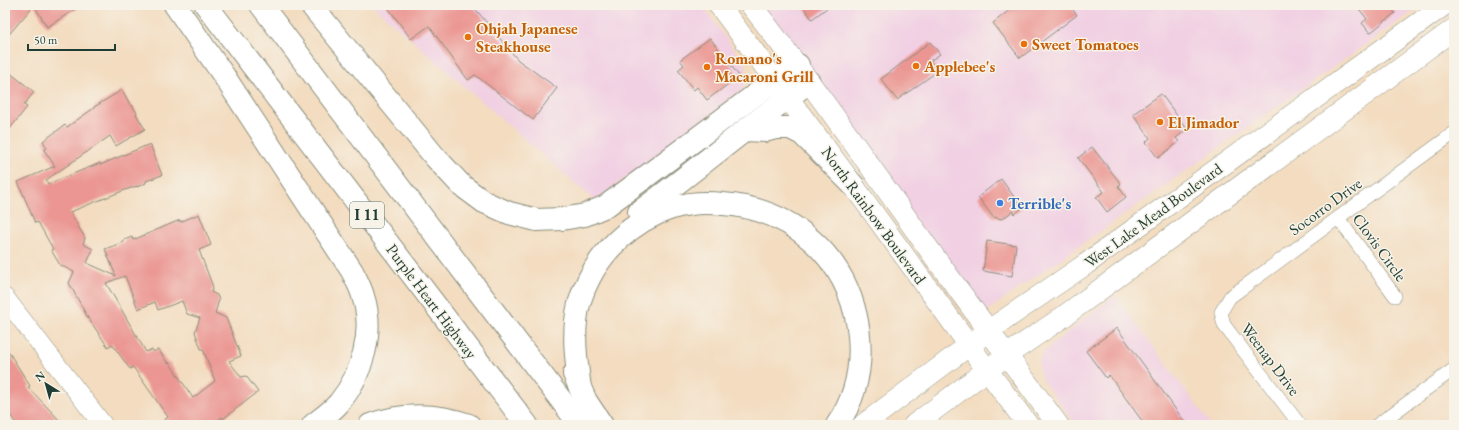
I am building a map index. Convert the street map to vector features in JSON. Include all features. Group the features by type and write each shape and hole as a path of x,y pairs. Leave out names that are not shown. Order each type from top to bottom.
{"highway":[{"path":"175,5 224,76 352,271 364,297 368,320 366,343 361,364 352,384 338,404 313,425"},
{"name":"Purple Heart Highway","path":"206,5 527,425"},
{"name":"I 11","path":"261,5 580,425"},
{"path":"311,5 435,157 461,185 484,202 509,213 537,220 562,219 585,215 606,206 646,177 804,74"},
{"path":"602,425 590,407 570,367 568,328 573,294 584,266 598,248 620,226 674,187 701,164 746,130 781,89"},
{"path":"746,130 765,131 776,128 790,128 802,134 853,185"},
{"path":"580,388 575,341 579,304 585,287 602,258 613,245 624,234 646,220 672,208 701,203 741,206 782,219 807,235 827,256 840,275 853,302 860,345 860,359 851,400 846,413 838,425"},
{"path":"370,425 390,419 416,416 444,418 469,425"}],"main road":[{"name":"North Rainbow Boulevard","path":"719,5 853,185 1028,425"},
{"name":"North Rainbow Boulevard","path":"752,5 804,74 1006,356 1058,425"},
{"name":"West Lake Mead Boulevard","path":"863,425 988,331 1239,163 1372,56 1444,5"},
{"name":"West Lake Mead Boulevard","path":"914,425 1006,356 1060,319 1454,29"},
{"path":"1372,56 1375,67 1369,76 1372,90"},
{"path":"1133,265 1184,214 1239,163 1313,121 1334,118"},
{"path":"5,298 103,425"}],"street":[{"name":"Socorro Drive","path":"1221,312 1230,297 1454,133"},
{"name":"Clovis Circle","path":"1338,218 1395,296"},
{"name":"Weenap Drive","path":"1221,312 1224,325 1300,425"},
{"path":"1377,425 1454,369"}],"shaded area":[{"path":"372,5 702,5 746,66 748,77 743,90 595,201"},
{"path":"754,5 1422,5 984,313"},
{"path":"1115,295 1211,425 1076,425 1042,380 1038,364 1044,351"},
{"path":"999,421 1016,425 985,425"}],"building":[{"path":"5,5 34,5 5,39"},
{"path":"34,5 82,5 47,27"},
{"path":"386,5 472,5 518,60 557,88 533,120 475,75 468,80 429,26 411,39"},
{"path":"802,5 831,5 812,19"},
{"name":"Sweet Tomatoes","path":"1016,5 1069,5 1077,15 1020,58 993,23"},
{"path":"1356,5 1400,5 1393,10 1395,13 1370,33 1362,23 1367,19"},
{"name":"Romano's Macaroni Grill","path":"710,38 739,76 707,100 697,87 694,90 678,70 684,65 680,60"},
{"name":"Applebee's","path":"930,42 940,54 930,61 938,71 897,100 881,79"},
{"path":"9,72 34,92 24,105 27,107 5,135 5,77"},
{"path":"122,90 131,106 132,105 137,113 136,114 145,129 116,146 110,136 46,180 48,184 100,163 100,165 150,144 162,175 146,181 146,183 137,187 125,190 70,212 85,238 83,244 93,249 87,263 116,276 105,249 124,242 124,240 132,237 133,240 180,220 180,222 199,214 211,245 199,250 213,287 211,292 217,295 219,300 215,313 226,318 241,356 229,361 241,377 246,376 258,392 223,419 222,417 212,425 158,425 168,417 133,367 130,369 112,344 108,347 88,318 69,283 74,272 60,265 38,222 35,223 18,182 55,166 44,150 47,148 43,141 65,125 67,127 94,107","holes":["125,276 138,309 155,302 158,310 182,301 187,314 200,318 195,332 215,381 193,398 169,362 168,364 158,349 154,352 152,349 146,352 106,283"]},
{"name":"El Jimador","path":"1161,94 1187,129 1176,138 1179,142 1158,158 1146,142 1150,138 1133,114"},
{"path":"1092,147 1121,184 1118,186 1126,197 1107,212 1096,197 1104,192 1078,158"},
{"name":"Terrible's","path":"1001,179 1022,208 1015,214 1013,211 1002,219 993,217 978,197"},
{"path":"987,241 1016,245 1012,276 983,271"},
{"path":"1117,328 1187,425 1145,425 1109,375 1106,378 1086,351"},
{"path":"5,346 30,386 28,387 64,425 17,425 5,407"}],"place":[{"name":"Ohjah Japanese Steakhouse","path":"468,37"},
{"name":"Sweet Tomatoes","path":"1024,44"},
{"name":"Applebee's","path":"916,66"},
{"name":"Romano's Macaroni Grill","path":"707,67"},
{"name":"El Jimador","path":"1160,122"},
{"name":"Terrible's","path":"1000,203"}]}
